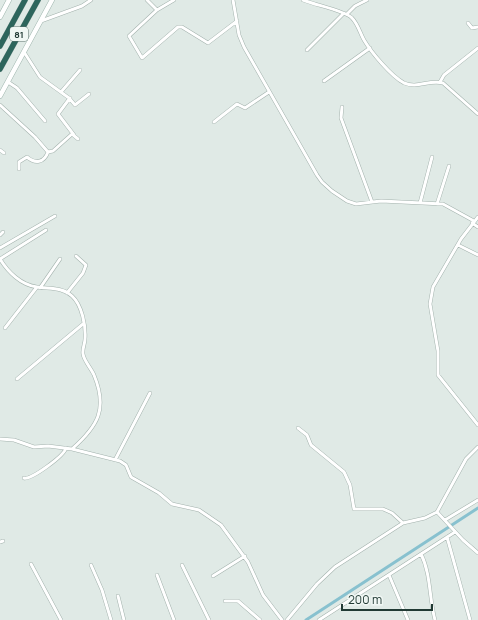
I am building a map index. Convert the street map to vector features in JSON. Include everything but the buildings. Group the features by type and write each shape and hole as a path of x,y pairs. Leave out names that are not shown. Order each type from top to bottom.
{"highway":[{"name":"81","path":"0,46 25,0"},
{"name":"81","path":"0,68 38,0"}],"main road":[{"path":"0,17 9,0"},
{"path":"0,96 52,0"}],"street":[{"path":"41,21 82,6 91,0"},
{"path":"147,0 157,10"},
{"path":"174,0 157,10 129,36 142,58 178,27 181,27 208,43 237,21"},
{"path":"233,0 241,40 269,92 322,182 332,192 351,203 420,203 445,205 473,222 478,227"},
{"path":"303,0 319,7 346,14 355,22 370,48 394,75 404,82 414,86 440,82 447,85 478,114"},
{"path":"307,50 355,6 368,0"},
{"path":"468,23 472,28 478,27"},
{"path":"324,81 370,48"},
{"path":"440,82 444,75 478,48"},
{"path":"24,52 40,77 70,98 77,105 89,94"},
{"path":"61,92 80,70"},
{"path":"8,82 17,88 45,121"},
{"path":"214,122 237,104 245,108 269,92"},
{"path":"70,98 58,114 78,139"},
{"path":"0,105 35,137 48,152"},
{"path":"342,107 341,118 372,202"},
{"path":"19,169 19,162 22,158 27,157 33,162 44,159 48,152 53,151 70,135 74,135"},
{"path":"0,150 4,153"},
{"path":"420,203 432,157"},
{"path":"437,204 449,166"},
{"path":"0,248 55,216"},
{"path":"478,217 458,245 433,287 430,297 431,313 438,351 438,375 478,426"},
{"path":"46,230 0,259 13,275 38,287 58,289 67,292 78,303 85,339 83,354 96,380 100,394 100,408 93,428 72,449"},
{"path":"458,245 478,255"},
{"path":"67,292 85,270 86,265 76,256"},
{"path":"5,328 60,259"},
{"path":"17,379 83,324"},
{"path":"115,460 150,393"},
{"path":"298,428 307,435 311,445 344,472 350,485 354,509 383,509 392,513 403,523"},
{"path":"0,439 14,440 34,447 48,446 72,449 115,460 126,465 134,479 159,493 172,504 196,509 221,525 244,556 263,594 282,620"},
{"path":"287,620 317,584 335,567 403,523 425,518 437,512 466,459 478,447"},
{"path":"24,478 29,478 37,473 62,455 66,448"},
{"path":"446,522 478,500"},
{"path":"437,512 453,530 478,553"},
{"path":"320,620 447,537 453,530"},
{"path":"447,537 470,620"},
{"path":"421,554 429,580 430,601 435,620"},
{"path":"213,576 244,556"},
{"path":"31,564 61,620"},
{"path":"182,565 209,620"},
{"path":"91,566 102,590 111,620"},
{"path":"157,574 174,620"},
{"path":"389,575 408,620"},
{"path":"118,596 124,620"},
{"path":"225,602 238,601 260,620"}],"waterway":[{"path":"306,620 478,508"}]}
